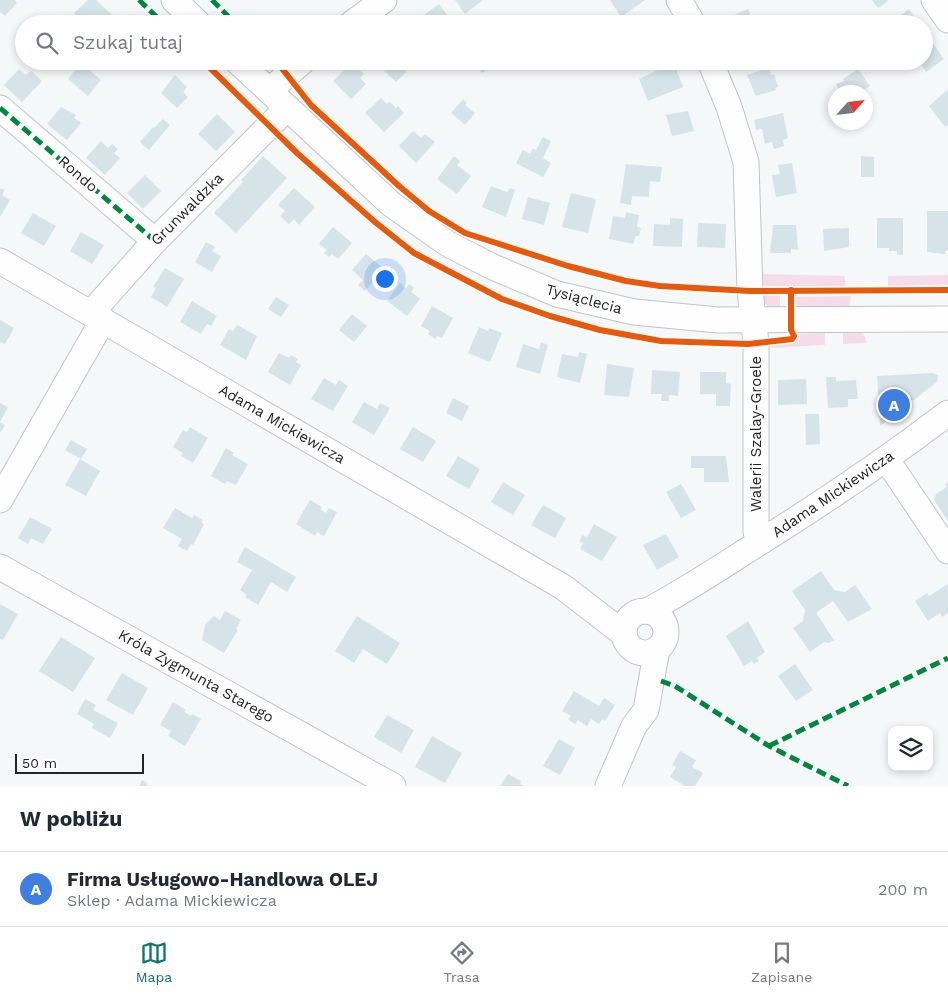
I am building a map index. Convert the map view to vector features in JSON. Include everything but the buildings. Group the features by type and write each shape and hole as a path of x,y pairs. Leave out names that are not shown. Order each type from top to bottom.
{"street":[{"path":"174,0 190,15"},
{"path":"363,15 384,0"},
{"path":"679,0 688,15"},
{"path":"934,0 948,20"},
{"name":"Tysiąclecia","path":"247,70 391,204 448,244 493,267 557,294 634,312 718,320 948,319"},
{"path":"269,91 293,70"},
{"name":"Walerii Szalay-Groele","path":"714,70 729,107 746,162 752,319 756,344 756,532 762,541"},
{"name":"Rondo","path":"0,108 156,241"},
{"name":"Grunwaldzka","path":"0,500 97,317 156,241 287,108"},
{"name":"Adama Mickiewicza","path":"0,261 563,588 628,641"},
{"name":"Adama Mickiewicza","path":"563,588 641,612 715,571 762,541 886,460 948,413"},
{"path":"886,460 948,552"},
{"name":"Króla Zygmunta Starego","path":"0,567 392,786"},
{"name":"Adama Mickiewicza","path":"662,639 715,571"},
{"path":"608,786 634,726 646,710 662,639 660,617 641,612 626,624 637,679 634,726"},
{"path":"628,641 645,653 662,639"}],"shaded area":[{"path":"759,271 764,274 845,276 845,286 765,286 759,279"},
{"path":"948,275 948,285 888,286 888,276"},
{"path":"757,295 780,295 780,309 767,306"},
{"path":"851,296 849,308 795,309 794,297"},
{"path":"825,333 825,345 770,348 772,343 790,342 795,334"},
{"path":"843,333 862,333 865,336 866,343 843,344"}],"marked path":[{"path":"139,0 155,15"},
{"path":"212,0 227,15"},
{"path":"0,108 155,241"},
{"path":"769,746 948,658"},
{"path":"661,681 675,686 769,746 848,786"}],"cycle path":[{"path":"212,70 297,153 375,222 414,253 502,299 550,316 600,330 661,341 748,344 792,339 794,336 791,330 791,290"},
{"path":"283,70 311,105 399,186 429,211 465,233 568,266 626,281 660,286 750,291 948,290"}],"place":[{"name":"Firma Usługowo-Handlowa OLEJ","path":"894,405"}]}
